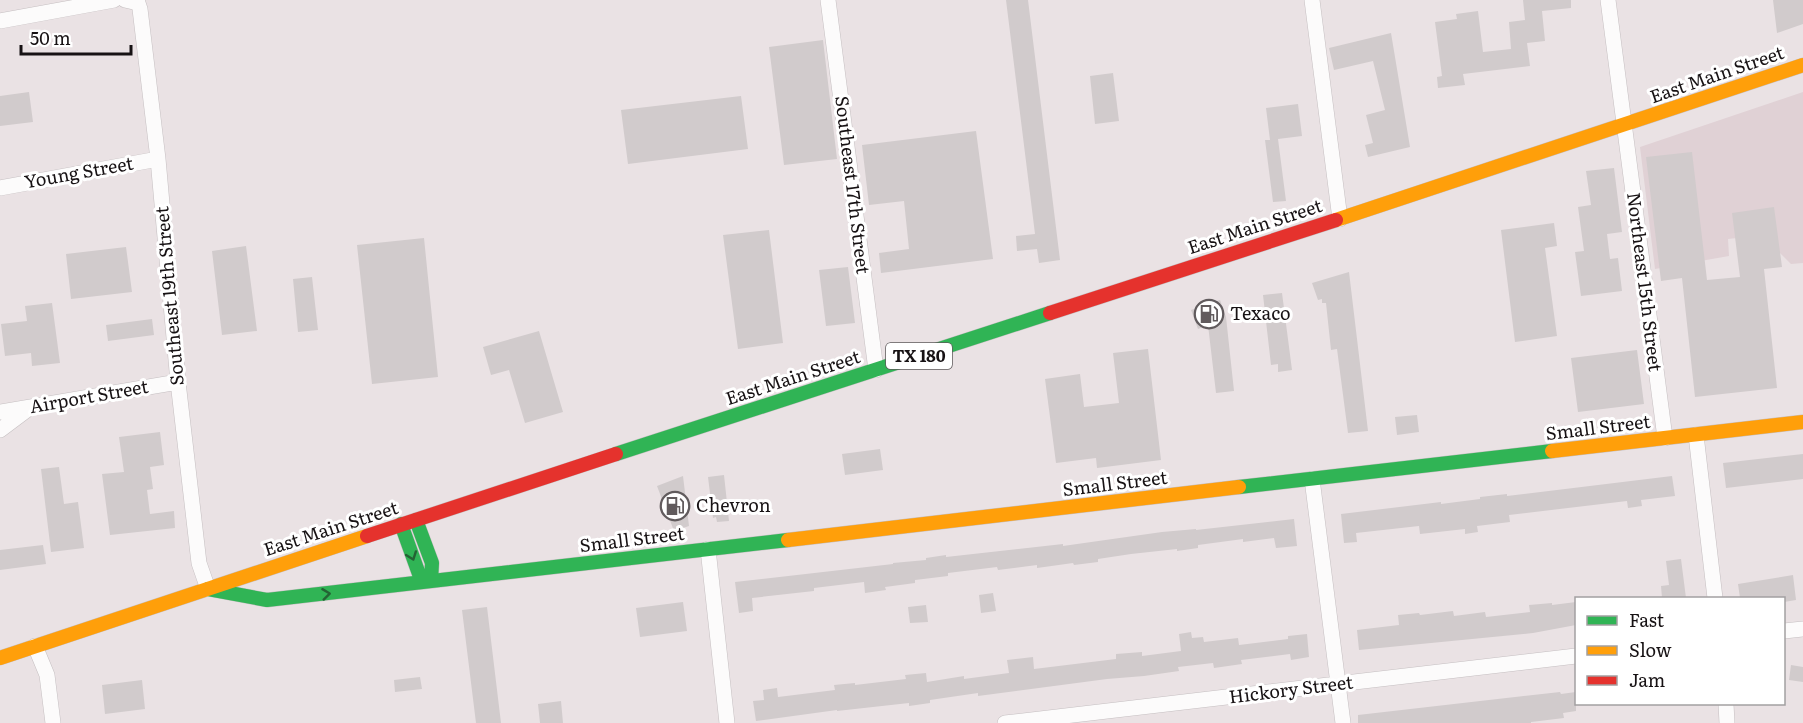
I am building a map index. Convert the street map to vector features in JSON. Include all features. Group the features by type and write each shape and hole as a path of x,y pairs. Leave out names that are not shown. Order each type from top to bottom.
{"main road":[{"name":"East Main Street","path":"0,658 401,524 1624,126 1803,65"},
{"name":"Small Street","path":"208,589 267,600 1803,422"},
{"path":"401,524 419,574 431,581 432,563 416,520"}],"street":[{"path":"0,21 114,0"},
{"name":"Southeast 17th Street","path":"828,0 876,370"},
{"path":"1312,0 1340,219"},
{"name":"Northeast 15th Street","path":"1608,0 1665,438"},
{"name":"Southeast 19th Street","path":"131,1 140,9 158,159 178,382 199,563 208,589"},
{"name":"Young Street","path":"0,188 158,159"},
{"name":"Airport Street","path":"0,412 178,382"},
{"path":"0,430 30,407"},
{"path":"1696,435 1715,597"},
{"path":"1312,479 1343,723"},
{"path":"708,549 726,723"},
{"path":"1785,631 1803,629"},
{"path":"34,646 47,675 53,723"},
{"name":"Hickory Street","path":"1005,723 1575,656"},
{"path":"1726,705 1727,723"}],"shaded area":[{"path":"1803,92 1803,263 1791,264 1776,249 1773,234 1728,239 1729,256 1655,269 1640,147"}],"building":[{"path":"1006,0 1028,0 1060,260 1039,263 1037,249 1017,251 1016,236 1035,234"},
{"path":"1523,0 1571,0 1571,8 1542,11 1545,41 1527,43 1530,66 1463,74 1465,85 1438,88 1437,77 1442,76 1435,22 1457,19 1456,14 1478,11 1483,52 1511,49 1509,22 1525,20"},
{"path":"1773,0 1803,0 1803,24 1777,33"},
{"path":"1391,33 1410,147 1368,157 1365,145 1373,143 1366,115 1385,110 1373,61 1334,70 1329,48"},
{"path":"823,40 837,159 784,165 769,47"},
{"path":"1113,73 1119,121 1095,124 1090,76"},
{"path":"29,92 33,122 0,126 0,96"},
{"path":"741,96 748,149 628,164 621,110"},
{"path":"1298,104 1302,136 1278,139 1286,201 1273,202 1265,140 1270,140 1266,108"},
{"path":"976,131 993,259 881,273 879,253 909,249 904,201 869,205 862,145"},
{"path":"1692,152 1707,280 1740,277 1732,213 1774,207 1782,267 1764,269 1777,388 1695,397 1682,278 1661,281 1646,157"},
{"path":"1614,168 1622,232 1607,234 1610,259 1618,258 1622,291 1581,296 1575,252 1584,251 1578,207 1591,205 1586,171"},
{"path":"1554,223 1557,246 1545,248 1557,336 1515,342 1501,230"},
{"path":"769,230 783,343 738,349 723,235"},
{"path":"424,238 438,377 372,384 357,245"},
{"path":"246,246 257,331 222,335 212,251"},
{"path":"126,247 132,292 71,299 66,254"},
{"path":"848,267 855,323 826,326 819,270"},
{"path":"1349,272 1368,431 1348,433 1337,349 1331,350 1326,303 1322,303 1322,299 1318,300 1312,283"},
{"path":"312,277 318,330 298,332 293,279"},
{"path":"1282,293 1292,370 1278,372 1278,364 1271,365 1263,295"},
{"path":"1220,300 1226,317 1234,391 1216,393 1208,325 1198,329 1191,310"},
{"path":"52,303 60,363 32,366 31,353 5,356 1,324 27,321 25,306"},
{"path":"152,319 154,335 108,341 106,325"},
{"path":"539,331 563,412 525,423 509,370 491,375 483,347"},
{"path":"1148,349 1161,460 1097,468 1096,458 1056,463 1045,379 1080,374 1084,407 1119,403 1113,353"},
{"path":"1637,350 1644,404 1578,412 1571,358"},
{"path":"1417,415 1419,432 1397,435 1395,417"},
{"path":"160,432 164,465 150,467 153,489 147,490 150,514 174,511 175,528 110,535 102,474 124,472 119,437"},
{"path":"880,449 883,470 845,475 842,454"},
{"path":"1803,454 1803,479 1726,488 1723,463"},
{"path":"59,467 64,504 78,502 84,548 51,552 41,469"},
{"path":"724,475 729,521 717,522 716,517 713,518 708,477"},
{"name":"Chevron","path":"683,476 689,526 674,531 657,486"},
{"path":"1672,476 1675,496 1641,500 1642,506 1628,508 1627,501 1509,515 1510,522 1477,526 1478,532 1465,534 1465,529 1420,534 1419,526 1356,533 1357,542 1344,543 1341,514"},
{"path":"1294,519 1297,546 1276,548 1274,538 1243,542 1243,539 1198,545 1198,548 1177,551 1177,549 1098,559 1098,562 1074,565 1073,563 1037,568 1037,565 998,570 997,567 948,573 948,576 915,580 915,583 885,587 886,590 865,593 864,582 814,588 814,591 752,598 753,611 739,613 735,582 926,560 926,558 946,555 946,557 1063,544 1063,546 1162,532"},
{"path":"43,545 46,564 0,570 0,550"},
{"path":"1681,559 1686,597 1662,597 1661,586 1669,585 1666,561"},
{"path":"1793,575 1796,600 1785,602 1785,597 1740,597 1738,584"},
{"path":"993,593 996,611 981,613 979,595"},
{"path":"683,602 687,631 640,637 636,608"},
{"path":"1575,602 1575,625 1533,633 1359,650 1357,630 1399,625 1398,615 1453,611 1454,616 1485,612 1486,617 1530,612 1529,605 1552,603 1552,605"},
{"path":"926,605 928,622 910,623 908,607"},
{"path":"487,607 501,723 476,723 462,610"},
{"path":"1191,632 1192,638 1203,637 1204,642 1238,638 1239,645 1288,639 1288,636 1307,634 1309,657 1291,660 1290,654 1241,660 1242,664 1214,668 1213,663 1178,667 1179,671 1144,676 978,696 978,693 930,700 930,703 909,706 909,703 837,710 756,721 753,701 764,700 763,690 777,688 778,697 835,690 834,685 906,679 905,675 926,673 927,682 964,676 964,679 1009,673 1007,660 1033,657 1034,669 1116,659 1116,654 1142,652 1142,656 1181,651 1179,634"},
{"path":"1791,665 1803,667 1803,682 1789,680"},
{"path":"420,677 422,689 395,692 394,680"},
{"path":"142,680 145,709 105,714 102,685"},
{"path":"1560,692 1561,694 1575,692 1576,705 1576,711 1563,713 1564,718 1531,723 1358,723 1358,715"},
{"path":"561,701 563,723 540,723 538,704"}],"traffic: fast":[{"path":"616,454 1050,313"},
{"path":"1239,487 1552,451"},
{"path":"416,520 432,563 431,581"},
{"path":"401,524 419,574 431,581"},
{"path":"208,589 267,600 788,540"}],"traffic: slow":[{"path":"1336,220 1803,65"},
{"path":"1552,451 1803,422"},
{"path":"788,540 1239,487"},
{"path":"0,658 367,536"}],"traffic: jam":[{"path":"1050,313 1336,220"},
{"path":"367,536 616,454"}],"place":[{"name":"Texaco","path":"1209,314"},
{"name":"Chevron","path":"675,506"}]}
